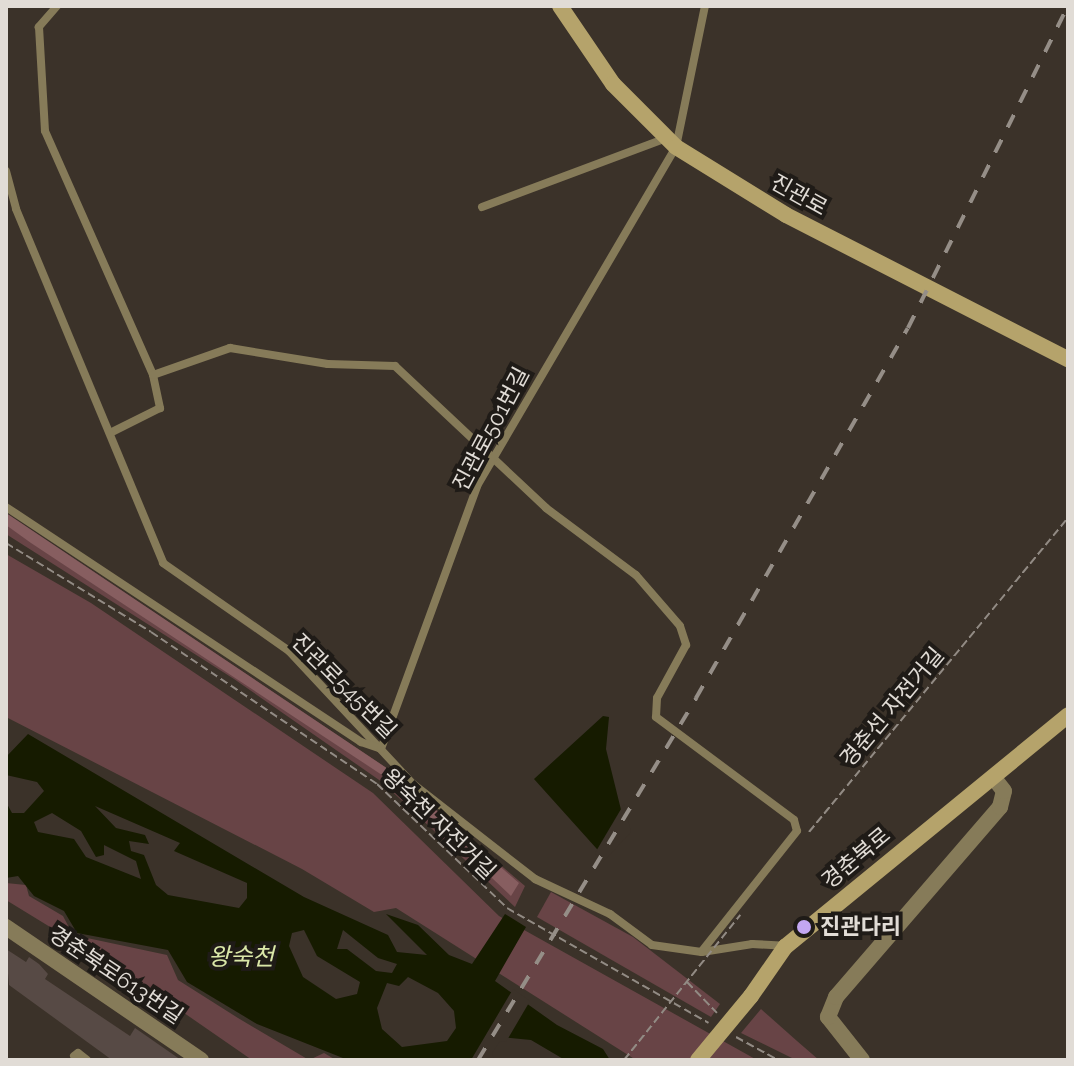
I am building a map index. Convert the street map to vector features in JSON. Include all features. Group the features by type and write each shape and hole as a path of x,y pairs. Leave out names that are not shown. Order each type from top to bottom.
{"street":[{"name":"진관로","path":"560,6 613,84 672,142 786,215 1068,359"},
{"name":"경춘북로","path":"698,1060 751,996 785,947 1068,715"},
{"path":"862,1060 828,1017 836,997 1000,807 1004,791 994,778"},
{"name":"경춘북로613번길","path":"6,927 201,1060"}],"lane":[{"path":"57,6 39,27 37,68 45,131 153,375 160,408 112,432"},
{"name":"진관로501번길","path":"381,749 477,486 672,142 705,6"},
{"path":"482,207 672,142"},
{"name":"진관로545번길","path":"6,171 16,209 112,432 163,563 289,651 413,784 535,879 610,914 652,945 702,952 752,944 785,947"},
{"path":"153,375 230,348 328,364 395,366 546,508 636,575 680,626 686,645 657,698 656,717 794,820 797,831 702,952"},
{"path":"6,507 361,742 381,749"},
{"path":"74,1056 78,1053 87,1060"}],"path":[{"name":"경춘선 자전거길","path":"805,837 1068,518"},
{"name":"왕숙천 자전거길","path":"6,543 151,632 377,784 507,908 722,1030"},
{"path":"624,1060 749,904"},
{"path":"735,1037 778,1060"}],"shaded area":[{"path":"6,513 391,771 525,886 515,907 382,782 234,679 6,534"},
{"path":"6,513 391,771 519,883 511,896 385,777 31,543 6,525"},
{"path":"6,554 91,603 373,793 499,916 757,1060 636,1060 396,908 374,912 302,869 6,717"},
{"path":"6,883 26,885 29,896 63,916 73,935 167,955 178,980 309,1060 252,1060 135,979 6,900"},
{"path":"551,892 633,937 720,1004 711,1017 537,917"},
{"path":"761,1009 819,1060 796,1060 741,1033"},
{"path":"324,1053 336,1060 309,1060"}],"water":[{"path":"603,716 609,717 606,749 627,834 605,858 534,779"},
{"name":"왕숙천","path":"28,734 304,897 388,935 397,952 427,955 386,914 418,925 449,955 472,964 505,914 526,927 495,981 557,1025 603,1049 610,1060 565,1060 531,1040 499,1037 488,1053 490,1060 348,1060 257,1024 187,982 168,950 77,933 64,911 34,896 18,876 6,878 6,802 12,813 24,813 44,791 37,782 6,775 6,757","holes":["95,806 180,843 174,851 247,883 247,898 239,908 168,895 156,885 144,855 131,851 129,841 149,844 145,835 116,828","52,813 81,831 96,857 104,855 104,845 136,861 141,879 86,857 74,839 38,832 34,822","304,930 317,956 360,982 357,994 336,999 303,977 289,946 292,933","343,930 378,958 397,964 392,973 376,971 347,949 337,949","408,977 438,993 454,1011 456,1028 447,1041 402,1047 382,1029 377,1008 387,983 399,986"]}],"pier":[{"path":"624,804 631,832 603,862 595,853"},
{"path":"513,989 530,1001 506,1042 500,1041 492,1053 494,1060 471,1060"}],"building":[{"path":"6,949 26,962 29,957 39,964 48,974 45,979 130,1036 135,1028 181,1060 112,1060 9,985"}],"railway":[{"path":"478,1060 696,698 908,328 1068,6"}],"place":[{"name":"진관다리","path":"804,927"}]}
